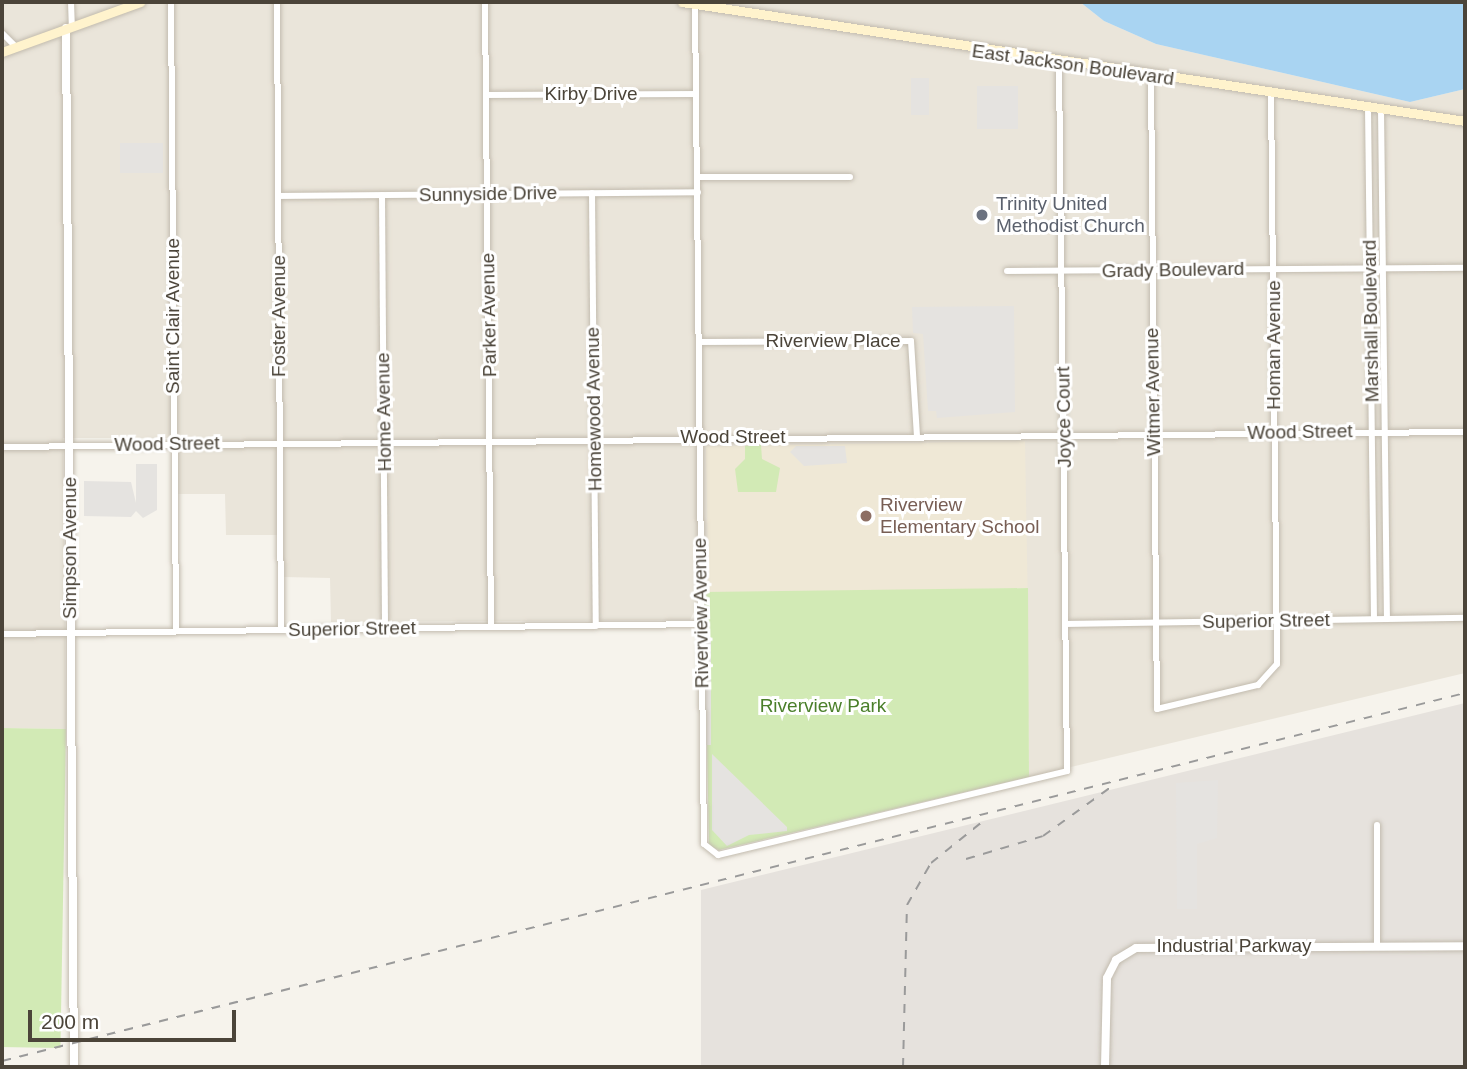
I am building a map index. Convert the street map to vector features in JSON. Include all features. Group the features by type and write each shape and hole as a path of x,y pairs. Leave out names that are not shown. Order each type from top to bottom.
{"main road":[{"path":"2,52 118,5 140,2"},
{"name":"East Jackson Boulevard","path":"682,2 1151,76 1465,121"}],"street":[{"path":"69,27 71,2"},
{"name":"Saint Clair Avenue","path":"171,2 176,631"},
{"name":"Foster Avenue","path":"276,2 281,630"},
{"name":"Parker Avenue","path":"485,2 491,627"},
{"name":"Riverview Avenue","path":"695,4 704,844 710,853 1067,771"},
{"name":"Simpson Avenue","path":"69,27 74,1067"},
{"path":"2,33 16,47"},
{"name":"Joyce Court","path":"1059,62 1067,771"},
{"name":"Witmer Avenue","path":"1151,76 1157,709"},
{"name":"Homan Avenue","path":"1157,709 1269,678 1277,664 1271,93"},
{"name":"Kirby Drive","path":"486,95 696,94"},
{"name":"Marshall Boulevard","path":"1368,107 1374,619"},
{"name":"Marshall Boulevard","path":"1381,109 1387,619"},
{"path":"698,177 850,177"},
{"name":"Sunnyside Drive","path":"278,196 698,192"},
{"name":"Homewood Avenue","path":"592,193 596,626"},
{"name":"Home Avenue","path":"382,195 385,629"},
{"name":"Grady Boulevard","path":"1007,271 1465,268"},
{"name":"Riverview Place","path":"700,342 911,341 917,436"},
{"name":"Wood Street","path":"2,447 279,441 1465,432"},
{"name":"Superior Street","path":"1067,624 1465,618"},
{"name":"Superior Street","path":"2,634 701,624"},
{"path":"1377,825 1377,946"},
{"name":"Industrial Parkway","path":"1105,1067 1105,985 1112,966 1130,950 1465,946"}],"shaded area":[{"path":"2,2 1080,2 1104,21 1156,44 1410,102 1465,89 1465,673 1029,777 1024,441 704,592 690,620 331,622 330,578 284,577 282,535 226,535 225,494 177,494 177,438 63,438 66,729 2,728"},
{"path":"911,78 929,78 929,115 911,115"},
{"path":"977,86 1018,86 1018,129 977,129"},
{"path":"120,143 163,143 163,173 120,173"},
{"path":"1014,306 1015,412 937,418 936,411 928,411 923,334 913,333 912,307"},
{"name":"Riverview Elementary School","path":"1025,441 1028,588 709,594 706,447"},
{"path":"796,446 845,446 847,463 804,466 790,452"},
{"path":"136,464 157,464 157,510 143,518 136,511 131,517 84,516 84,481 131,482 136,503"},
{"path":"705,637 711,637 711,745 705,745"},
{"path":"1465,703 1465,1067 701,1067 701,890"},
{"path":"712,754 787,827 787,831 749,835 727,846 712,830"},
{"path":"1218,780 1217,838 1197,844 1197,909 1177,909 1176,783"}],"green space":[{"path":"761,445 762,459 780,468 776,492 738,492 735,469 745,459 745,446"},
{"name":"Riverview Park","path":"1028,588 1029,777 719,850 709,846 704,592"},
{"path":"2,728 66,729 60,1048 2,1047"}],"water":[{"path":"1080,2 1465,2 1465,89 1410,102 1156,44 1104,21"}],"railway":[{"path":"2,1061 1465,693"},
{"path":"966,859 1043,836 1111,787"},
{"path":"903,1067 907,905 931,863 987,818"}],"place":[{"name":"Trinity United Methodist Church","path":"982,215"},
{"name":"Riverview Elementary School","path":"866,516"}]}
